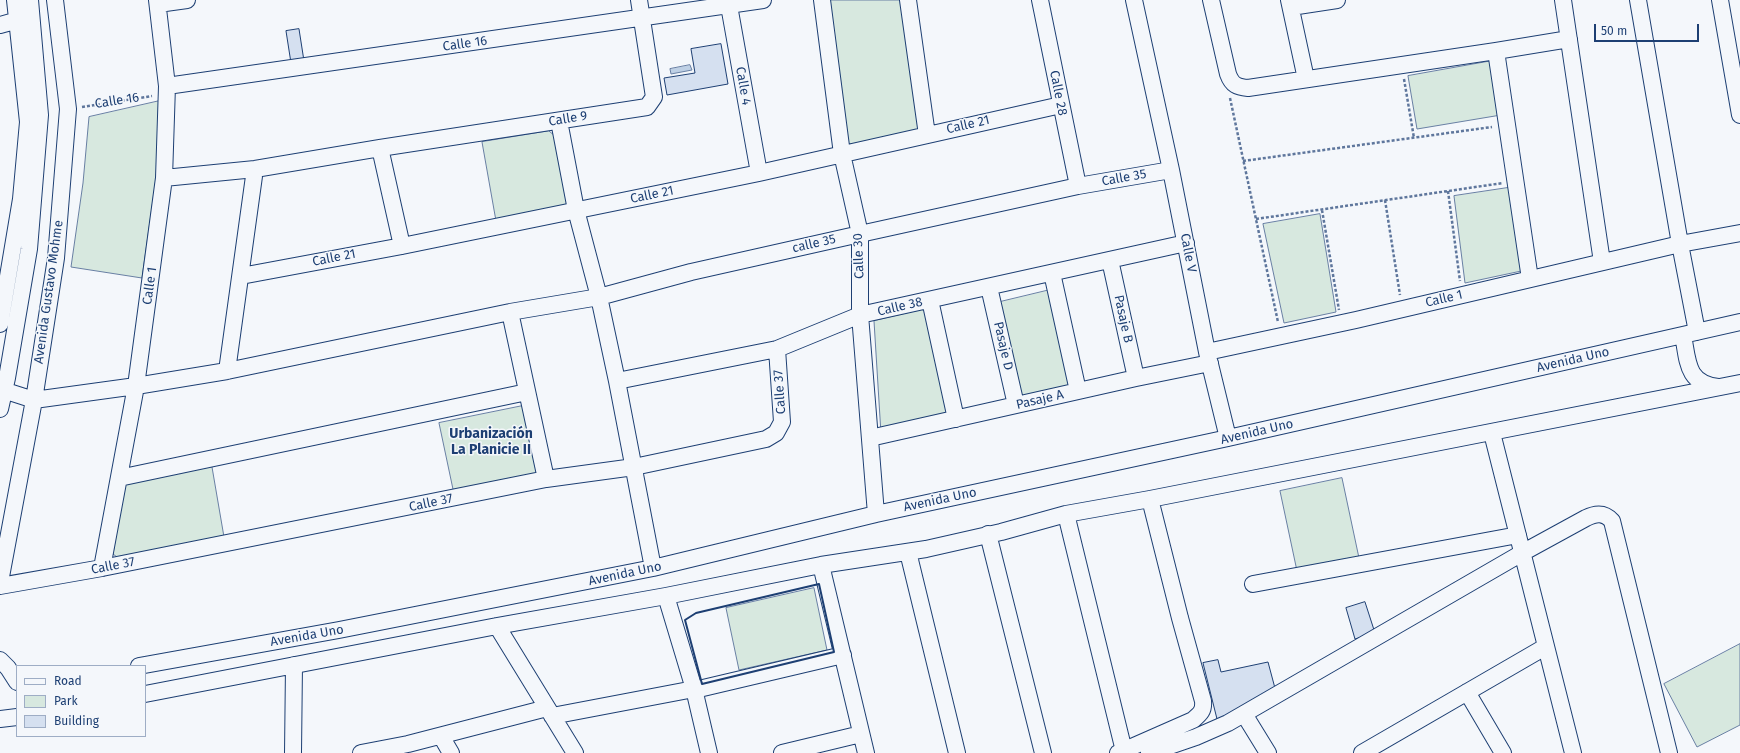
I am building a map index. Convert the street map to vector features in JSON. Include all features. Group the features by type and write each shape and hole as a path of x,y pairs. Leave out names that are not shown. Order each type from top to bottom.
{"street":[{"path":"0,324 21,199 28,122 15,0"},
{"name":"Avenida Gustavo Mohme","path":"0,409 2,388 7,378 29,249 40,116 30,0"},
{"name":"Avenida Gustavo Mohme","path":"0,582 34,400 56,258 68,109 55,0"},
{"path":"158,2 187,0"},
{"name":"Calle 9","path":"164,178 255,169 380,148 647,107 654,97 639,0"},
{"name":"Calle 16","path":"167,90 642,18 728,3 763,0"},
{"name":"Calle 30","path":"822,0 842,154 860,234 860,316 876,514"},
{"path":"908,0 927,135"},
{"name":"Calle 28","path":"1040,0 1078,186"},
{"name":"Calle V","path":"1134,0 1147,67 1171,170 1208,357 1228,438"},
{"path":"1211,0 1230,80 1234,85 1248,88 1569,39"},
{"path":"1306,79 1290,4 1337,0"},
{"path":"1563,0 1602,262"},
{"path":"1638,0 1680,244 1690,333 1690,372 1675,391 1665,398"},
{"path":"1720,0 1740,115"},
{"name":"Calle 1","path":"102,568 136,386 164,178 167,90 158,2"},
{"name":"Calle 4","path":"728,3 759,172"},
{"path":"0,24 18,20"},
{"path":"1496,51 1530,279"},
{"name":"Calle 21","path":"241,276 402,246 759,172 1061,105"},
{"path":"559,121 576,210 599,297 617,381 654,568"},
{"path":"380,148 402,246"},
{"path":"227,371 255,169"},
{"name":"Calle 35","path":"1078,186 1171,170"},
{"name":"calle 35","path":"34,400 136,386 227,371 510,312 599,297 691,272 1078,186"},
{"name":"Calle 1","path":"1208,357 1281,336 1680,244 1740,233"},
{"name":"Calle 38","path":"617,381 777,349 860,316 1186,243"},
{"name":"Pasaje B","path":"1110,260 1136,378"},
{"path":"1052,273 1078,391"},
{"name":"Pasaje D","path":"989,287 1016,405"},
{"path":"930,300 956,419"},
{"path":"510,312 546,479"},
{"name":"Avenida Uno","path":"145,665 339,630 654,568 876,514 1228,438 1740,322"},
{"name":"Calle 37","path":"0,586 102,568 546,479 634,466 766,439 776,433 782,422 777,349"},
{"name":"Pasaje A","path":"870,438 1136,378 1208,357"},
{"path":"1690,372 1699,381 1707,385 1721,387"},
{"name":"Avenida Uno","path":"146,694 496,626 666,596 821,565 908,552 988,534 1066,514 1492,433 1740,383"},
{"path":"2,388 34,400"},
{"path":"119,478 527,392"},
{"path":"1492,433 1572,753"},
{"path":"1149,753 1178,735 1200,715 1204,708 1150,499"},
{"path":"1066,514 1121,752 1178,735 1196,737 1244,714 1522,553 1591,516 1603,514 1612,521 1669,753"},
{"path":"988,534 1043,753"},
{"path":"1253,584 1518,535"},
{"path":"908,552 957,753"},
{"path":"821,565 866,753"},
{"path":"666,596 699,688 709,753"},
{"path":"496,626 576,753"},
{"path":"1362,753 1545,647"},
{"path":"361,753 408,748 441,736 550,712 699,688 843,655"},
{"path":"0,660 8,668 16,680"},
{"path":"293,753 294,665"},
{"path":"1467,692 1501,752"},
{"path":"1244,714 1268,753"},
{"path":"0,719 16,717"},
{"path":"782,753 861,734"},
{"path":"441,736 451,753"}],"path":[{"path":"1402,65 1414,138"},
{"path":"1230,80 1230,102 1281,336"},
{"name":"Calle 16","path":"68,109 167,90"},
{"path":"1243,161 1507,124"},
{"path":"1256,219 1515,181"},
{"path":"1448,191 1462,295"},
{"path":"1385,200 1402,309"},
{"path":"1322,210 1341,323"}],"green space":[{"path":"826,0 902,0 921,127 916,132 853,145 848,143"},
{"path":"1492,61 1501,115 1417,129 1408,76"},
{"path":"164,100 156,179 142,278 71,267 83,183 89,117"},
{"path":"549,131 555,136 568,203 565,206 496,221 482,142"},
{"path":"1514,187 1526,270 1465,283 1454,196"},
{"path":"1320,214 1336,312 1284,323 1263,224"},
{"path":"1050,290 1074,387 1020,403 1000,302"},
{"path":"929,308 951,416 881,434 874,321"},
{"path":"522,406 529,411 539,476 454,494 439,423"},
{"path":"212,467 224,537 121,560 113,554 124,484 127,481"},
{"path":"1342,478 1359,558 1297,571 1280,491"},
{"path":"814,588 827,650 739,670 726,608"},
{"path":"1740,644 1740,725 1697,747 1664,684"}],"water":[{"path":"690,65 692,70 671,74 670,69"}],"building":[{"path":"299,29 304,61 291,63 286,31"},
{"path":"721,44 728,84 667,95 664,78 695,73 691,49"},
{"path":"1365,602 1375,633 1355,639 1346,608"},
{"path":"1218,660 1221,672 1268,662 1276,692 1218,723 1203,663"}],"wall":[{"path":"819,584 834,652 702,684 685,620 696,613 819,584"}],"district":[{"name":"Urbanización La Planicie II","path":"491,442"}]}
